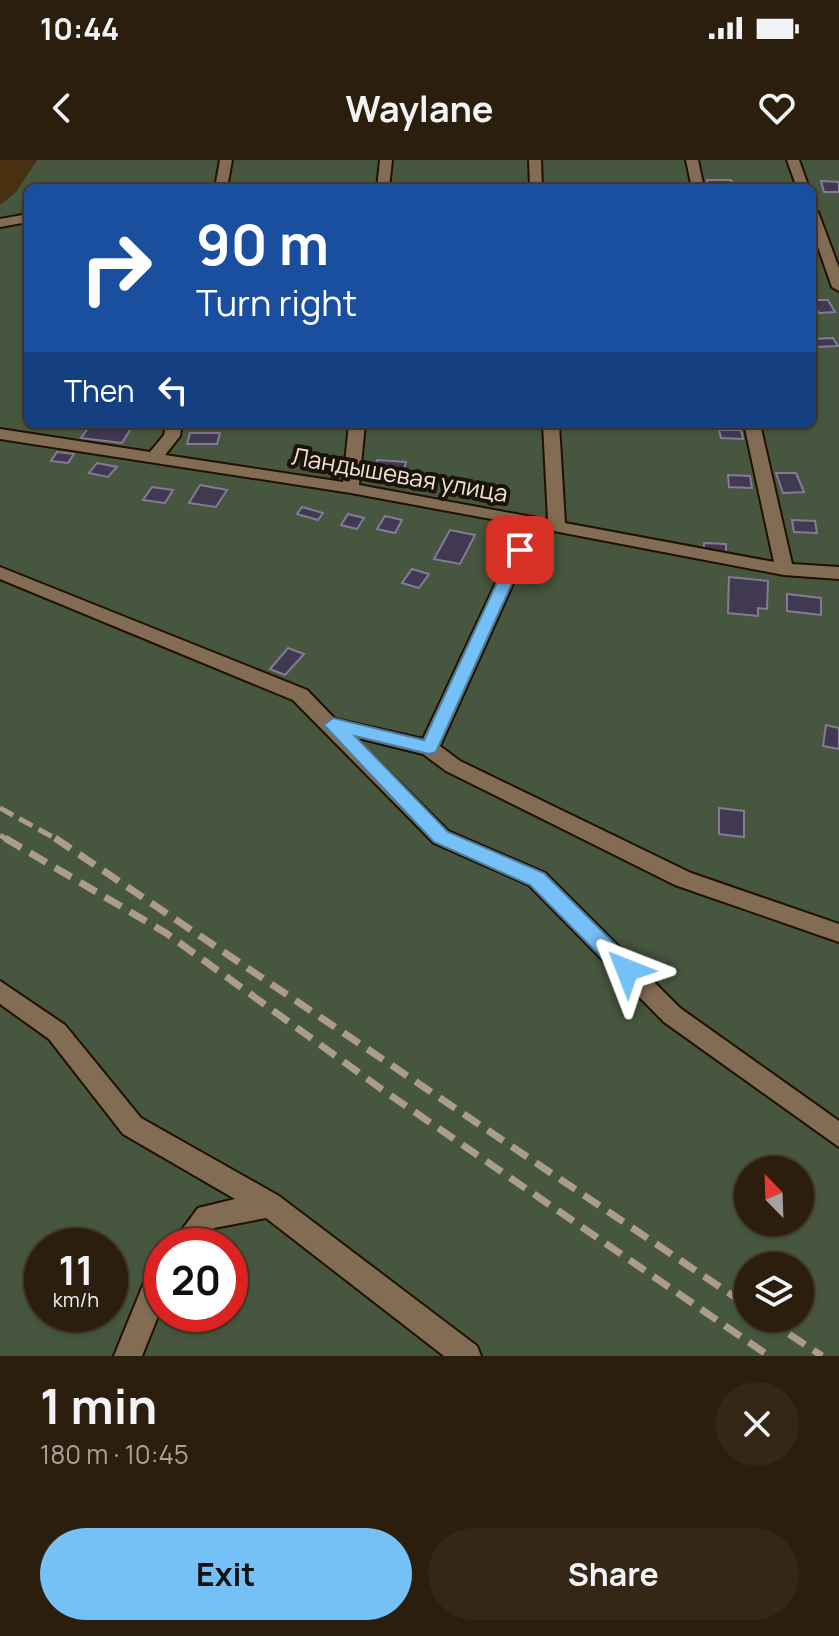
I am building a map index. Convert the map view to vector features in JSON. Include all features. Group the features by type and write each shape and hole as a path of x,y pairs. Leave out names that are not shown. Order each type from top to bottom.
{"lane":[{"path":"222,184 226,160"},
{"path":"383,184 386,160"},
{"path":"535,160 536,184"},
{"path":"692,160 697,184"},
{"path":"793,160 802,184"},
{"path":"0,223 24,219"},
{"path":"816,223 839,287"},
{"path":"154,458 172,436 173,428"},
{"path":"351,488 357,428"},
{"path":"551,428 557,527"},
{"path":"753,428 784,569"},
{"name":"Ландышевая улица","path":"0,434 351,488 784,569 839,573"},
{"path":"429,748 533,521"},
{"path":"0,573 300,695 441,837 537,879 672,1015 839,1135"},
{"path":"333,725 429,748 453,766 683,879 839,933"},
{"path":"0,991 57,1032 132,1126 270,1205 467,1356"},
{"path":"198,1228 207,1217 270,1205"},
{"path":"128,1356 144,1316"}],"shaded area":[{"path":"0,160 37,160 16,192 0,205"}],"green space":[{"path":"37,160 839,160 839,1356 0,1356 0,205 16,192"}],"building":[{"path":"707,180 731,180 732,184 708,184"},
{"path":"821,181 839,182 839,192 824,192"},
{"path":"816,300 828,300 835,312 819,313"},
{"path":"833,338 838,346 817,347 816,339"},
{"path":"88,428 131,428 122,443 81,438"},
{"path":"719,430 741,430 743,439 721,438"},
{"path":"190,433 220,433 217,444 187,444"},
{"path":"57,452 74,454 68,463 51,461"},
{"path":"377,460 406,462 404,470 375,468"},
{"path":"97,463 117,467 108,477 89,473"},
{"path":"776,473 796,473 804,492 783,493"},
{"path":"728,475 750,476 752,488 729,487"},
{"path":"200,485 227,490 216,507 189,503"},
{"path":"152,487 173,490 165,503 143,500"},
{"path":"302,507 323,513 318,520 297,514"},
{"path":"348,514 364,518 357,529 341,525"},
{"path":"385,516 402,520 395,533 377,529"},
{"path":"792,520 815,521 817,533 794,532"},
{"path":"450,530 475,535 460,564 434,559"},
{"path":"704,543 726,544 726,553 704,551"},
{"path":"412,569 429,574 419,588 402,583"},
{"path":"729,577 768,581 767,609 758,608 758,616 728,613"},
{"path":"787,594 821,598 821,615 787,611"},
{"path":"288,648 304,654 285,675 270,669"},
{"path":"826,725 839,728 839,749 823,746"},
{"path":"719,808 744,811 744,837 719,834"}],"railway":[{"path":"0,808 58,840"},
{"path":"0,835 8,840"},
{"path":"5,838 166,933 380,1088 769,1356"},
{"path":"58,840 734,1297"},
{"path":"786,1332 822,1356"}],"route":[{"path":"520,550 429,748 333,725 441,837 537,879 627,970"}]}
